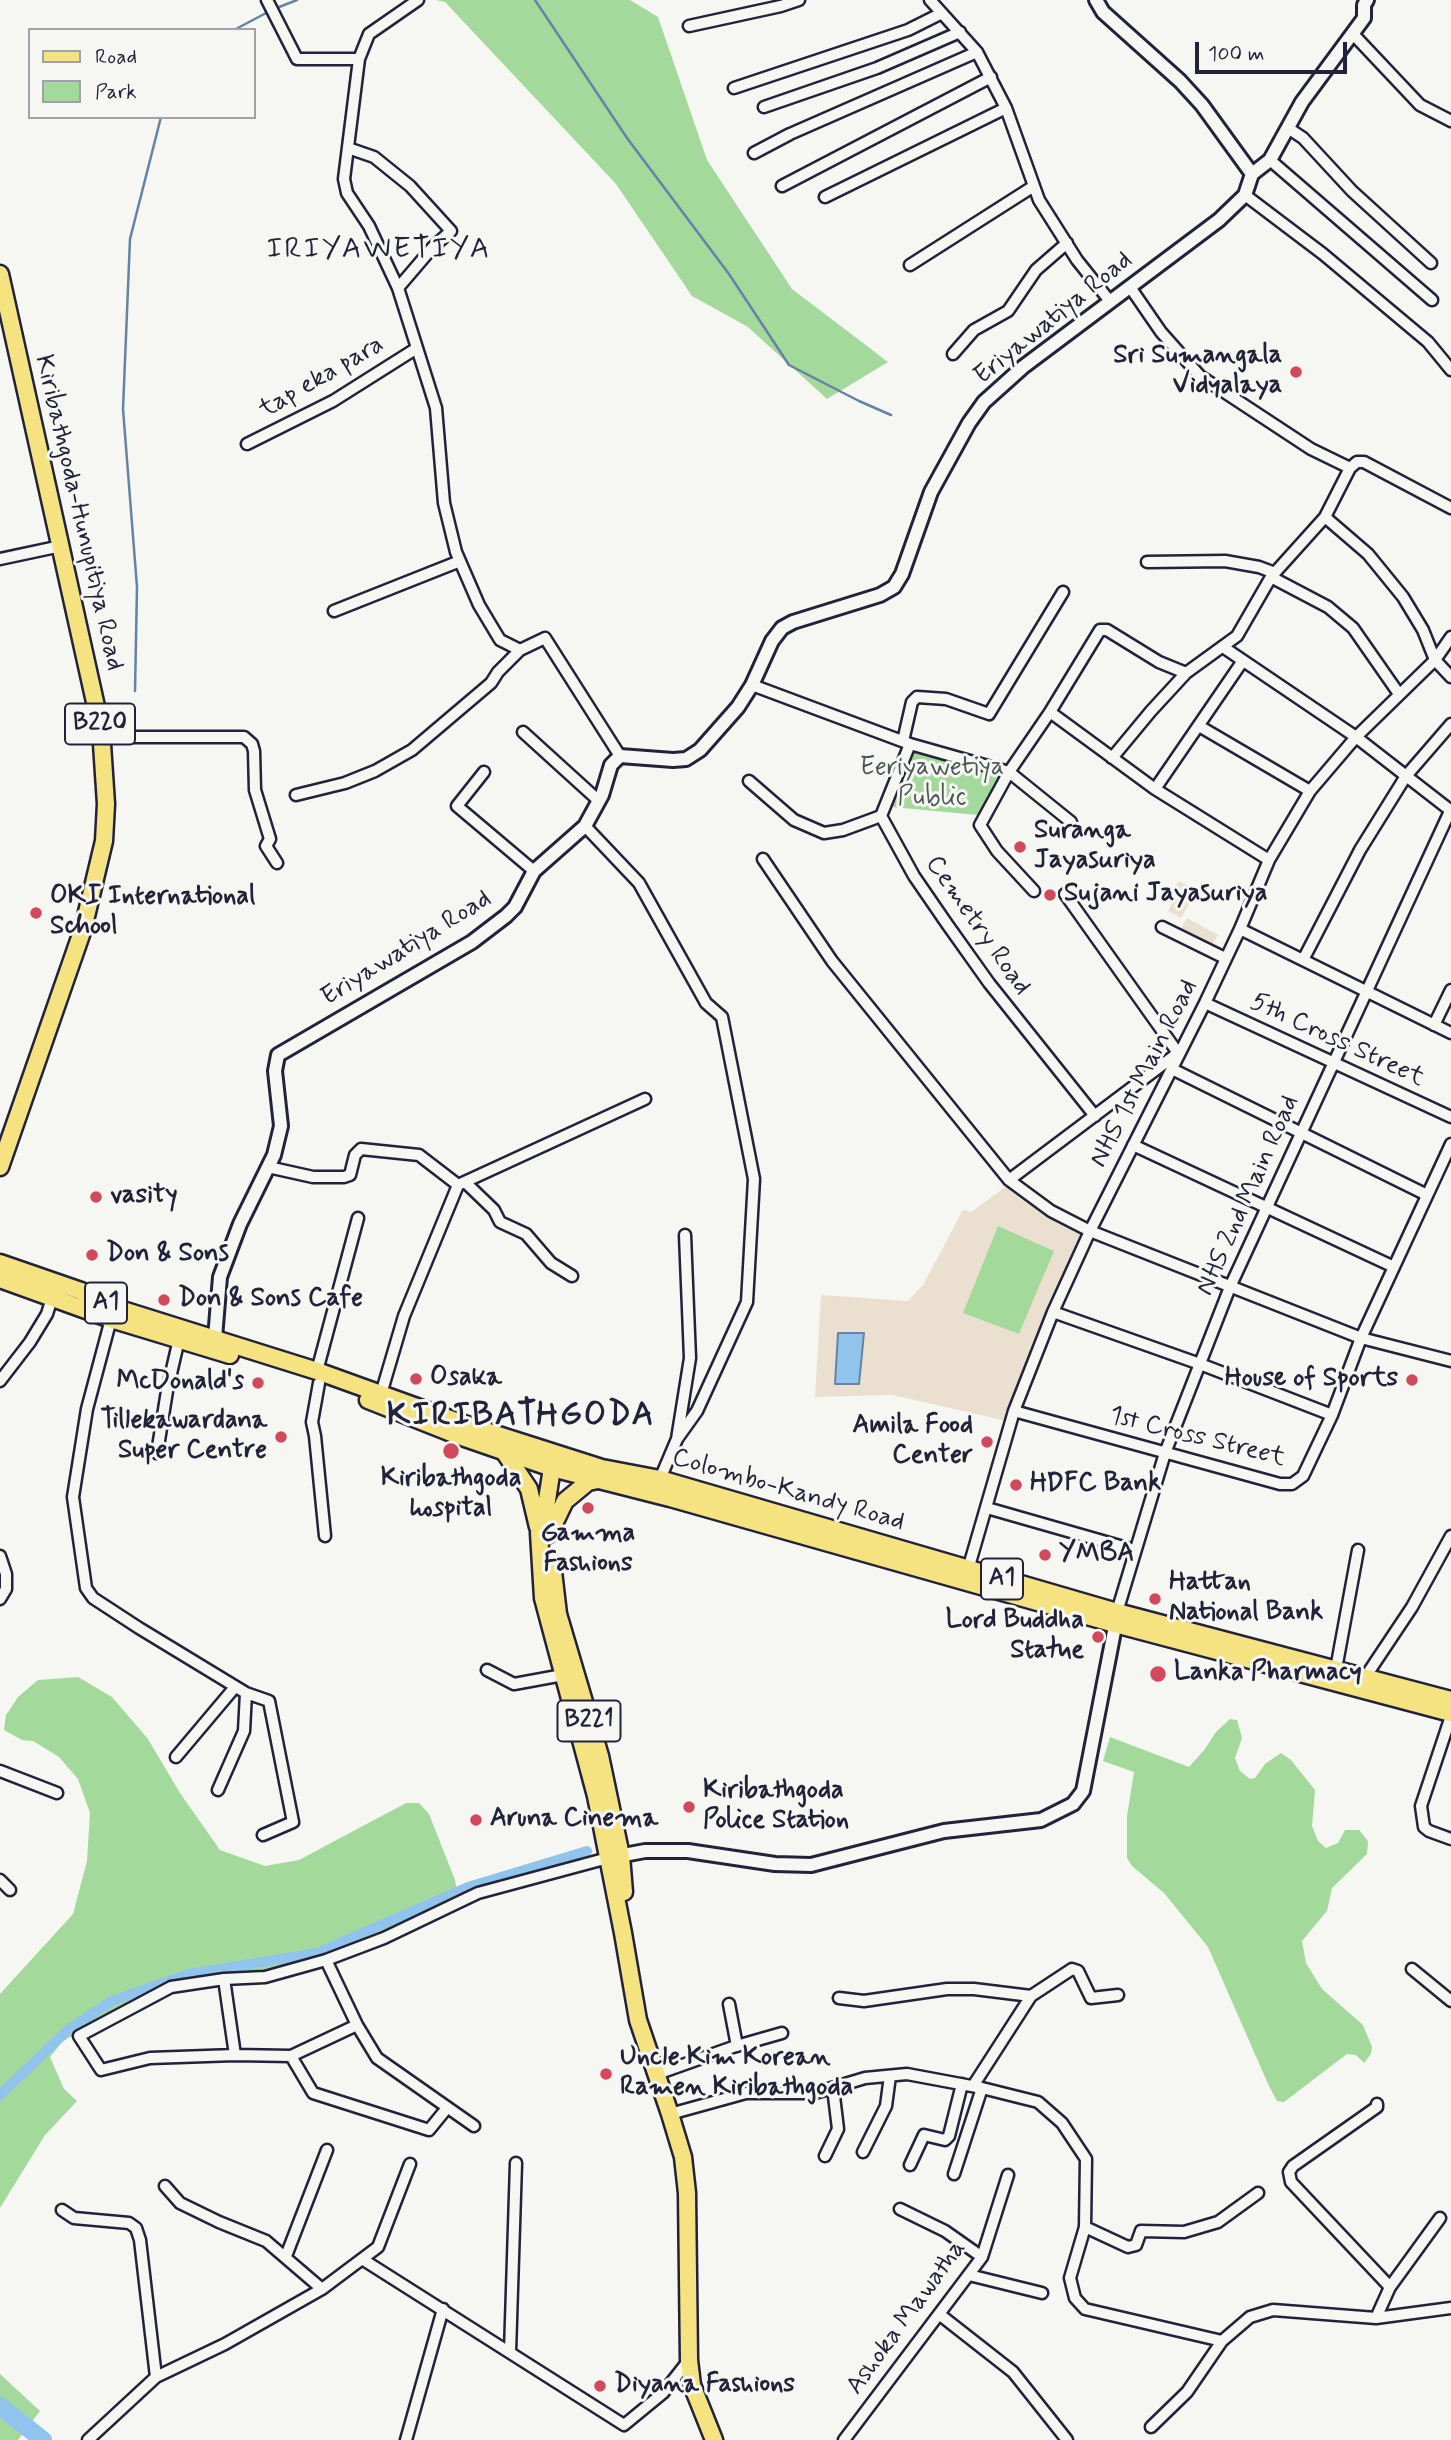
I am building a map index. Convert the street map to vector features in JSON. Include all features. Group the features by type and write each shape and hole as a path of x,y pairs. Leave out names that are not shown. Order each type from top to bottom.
{"main road":[{"name":"Kiribathgoda-Hunupitiya Road","path":"0,274 102,737 106,804 104,841 83,929 0,1167"},
{"name":"Colombo-Kandy Road","path":"0,1263 81,1291 113,1307 215,1338 505,1452 560,1465 602,1468 660,1479 967,1575 1116,1618 1363,1682 1451,1700"},
{"name":"Colombo-Kandy Road","path":"0,1279 111,1319 381,1394 598,1480 967,1575"},
{"path":"505,1452 529,1489 544,1534"},
{"name":"B221","path":"560,1465 544,1534 543,1598 614,1857"},
{"path":"544,1534 565,1501 588,1482 598,1480"},
{"name":"B221","path":"544,1534 558,1614 600,1756 631,1989 638,2020 682,2157 687,2193 688,2360 692,2385 714,2440"},
{"name":"Colombo-Kandy Road","path":"1116,1618 1336,1669 1363,1682 1451,1714"}],"street":[{"path":"267,0 297,59 359,59"},
{"path":"418,0 369,34 359,59 344,179 347,193 369,226 398,288 436,408 444,503 460,561 479,605 500,640 520,650"},
{"path":"689,26 799,0"},
{"path":"930,0 977,52 1006,108 1039,200 1110,300"},
{"path":"1097,0 1103,12 1195,97 1252,174 1270,160 1302,102 1364,18 1363,2"},
{"path":"734,88 908,30 942,13"},
{"path":"764,107 877,68 960,32"},
{"path":"1353,34 1420,105 1451,121"},
{"path":"754,153 789,134 977,52"},
{"path":"782,186 991,77"},
{"path":"825,197 1006,108"},
{"path":"1288,128 1303,138 1352,191 1431,263"},
{"path":"348,148 374,158 410,186 451,231 433,247 398,288"},
{"path":"1270,160 1433,300"},
{"name":"Eriyawatiya Road","path":"215,1338 220,1277 240,1224 274,1155 281,1126 275,1071 278,1055 472,942 515,907 534,872 585,826 599,801 611,765 621,756 686,759 700,750 738,707 752,685 772,641 782,628 793,622 880,595 894,587 902,575 931,492 984,402 1023,366 1219,220 1245,195 1252,174"},
{"path":"910,265 1034,186"},
{"path":"1245,195 1323,254 1428,342 1451,370"},
{"path":"953,354 974,330 1008,311 1036,270 1067,243"},
{"path":"1130,287 1161,332 1200,376 1311,449 1350,468"},
{"name":"tap eka para","path":"247,444 332,401 417,348"},
{"path":"1112,758 1151,710 1186,673 1237,636 1273,575 1325,517 1350,468 1357,462 1364,463 1451,508"},
{"path":"1325,517 1368,554 1403,597 1423,630 1435,660 1451,677"},
{"path":"0,559 61,546"},
{"path":"334,611 460,561"},
{"path":"1147,562 1225,561 1259,567 1328,607 1353,628 1399,694"},
{"path":"750,782 794,820 824,833 843,830 881,816 907,743 912,702 917,697 946,699 989,714 1063,592"},
{"path":"1034,891 997,851 980,825 1009,772 1050,712 1100,630 1107,630 1159,662 1186,673"},
{"path":"296,795 345,783 375,771 412,750 491,683 520,650 545,638 621,756"},
{"name":"NHS 1st Main Road","path":"967,1575 1014,1411 1053,1312 1090,1231 1205,1003 1269,860 1310,791 1356,737 1435,660 1450,641"},
{"path":"1223,647 1356,737 1450,810"},
{"path":"1155,789 1242,662"},
{"path":"752,685 907,743 1009,772 1071,822"},
{"path":"1050,712 1155,789 1269,860"},
{"path":"1303,960 1360,850 1406,776 1451,724"},
{"path":"1199,726 1310,791"},
{"path":"523,732 599,801"},
{"path":"102,737 244,737 252,744 254,751 255,790 270,839 266,846 277,863"},
{"path":"484,772 457,806 534,872"},
{"name":"NHS 2nd Main Road","path":"1116,1618 1164,1453 1230,1287 1450,810"},
{"name":"Cemetry Road","path":"881,816 914,876 947,924 989,983 1094,1116"},
{"path":"585,826 639,883 706,1003 722,1017 754,1179 747,1302 697,1411 677,1439 660,1479"},
{"path":"764,859 832,961 1009,1180 1051,1210 1090,1231 1361,1338 1451,1361"},
{"path":"1009,1180 1178,1053 1065,894"},
{"path":"1162,927 1225,958"},
{"path":"1240,929 1451,1033"},
{"path":"1434,1025 1451,990"},
{"name":"5th Cross Street","path":"1205,1003 1451,1117"},
{"path":"1172,1069 1427,1195"},
{"path":"381,1394 404,1316 462,1184 645,1099"},
{"name":"1st Cross Street","path":"1014,1411 1164,1453 1292,1484 1303,1476 1332,1415 1361,1338 1451,1144"},
{"path":"1133,1145 1394,1268"},
{"path":"268,1167 313,1177 344,1177 350,1175 355,1155 361,1149 419,1155 494,1210 500,1222 526,1234 551,1263 572,1276"},
{"path":"325,1536 312,1422 318,1377 358,1218"},
{"path":"677,1439 690,1358 685,1235"},
{"path":"0,1381 30,1342 47,1314 52,1298"},
{"path":"1053,1312 1200,1364 1332,1415"},
{"path":"111,1319 87,1409 73,1497 86,1588 93,1598 235,1687 269,1700 293,1822 263,1835"},
{"path":"157,1453 179,1339"},
{"path":"987,1508 1134,1550"},
{"path":"1363,1682 1448,1548 1451,1536"},
{"path":"1336,1669 1358,1550"},
{"path":"0,1556 6,1574 6,1589 0,1599"},
{"path":"357,2025 292,2056 150,2058 101,2070 79,2036 171,1987 224,1979 265,1977 326,1960 384,1938 478,1893 614,1857 645,1851 688,1851 775,1864 811,1865 944,1831 1041,1820 1073,1804 1083,1791 1116,1618"},
{"path":"487,1670 514,1684 563,1675"},
{"path":"176,1757 235,1687"},
{"path":"218,1790 244,1731 246,1693"},
{"path":"1451,1714 1421,1806 1424,1827 1451,1839"},
{"path":"0,1771 57,1793"},
{"path":"0,1880 10,1890"},
{"path":"326,1960 357,2025 377,2058 474,2126"},
{"path":"954,2174 978,2087 1031,1996 1072,1969 1078,1971 1091,1998 1118,1995"},
{"path":"1412,1969 1451,2001"},
{"path":"224,1979 235,2055"},
{"path":"839,1998 864,2001 947,1989 974,1989 1031,1996"},
{"path":"729,2004 737,2046"},
{"path":"657,2074 782,2033"},
{"path":"292,2056 313,2093 429,2130 447,2108"},
{"path":"670,2114 746,2093 815,2093 865,2078 907,2074 978,2087 1038,2102 1062,2123 1086,2158 1085,2227 1070,2278 1075,2298 1085,2309 1222,2341"},
{"path":"863,2152 886,2106 890,2076"},
{"path":"910,2165 923,2135 945,2140 949,2136 962,2084"},
{"path":"825,2156 838,2129 833,2088"},
{"path":"1377,2104 1377,2107 1293,2166 1289,2172 1291,2182 1390,2287"},
{"path":"286,2256 327,2151"},
{"path":"510,2352 516,2162"},
{"path":"88,2440 156,2377 225,2344 322,2289 378,2247 410,2164"},
{"name":"Ashoka Mawatha","path":"844,2440 982,2257 1008,2175"},
{"path":"165,2186 180,2203 266,2241 322,2289"},
{"path":"1085,2227 1128,2247 1136,2245 1141,2231 1184,2232 1218,2222 1258,2193"},
{"path":"900,2209 946,2231 982,2257"},
{"path":"62,2210 74,2218 129,2223 136,2228 156,2377"},
{"path":"1376,2318 1390,2287 1440,2218"},
{"path":"362,2259 624,2425 663,2393 688,2360"},
{"path":"969,2275 1042,2293"},
{"path":"1151,2427 1187,2392 1222,2341 1250,2317 1273,2310 1376,2318 1451,2308"},
{"path":"405,2440 443,2309"},
{"path":"939,2314 1013,2372 1067,2440"}],"shaded area":[{"path":"1179,881 1197,891 1181,918 1168,911 1174,900 1169,897"},
{"path":"1187,918 1218,935 1212,946 1181,929"},
{"path":"1012,1182 1087,1231 1006,1421 893,1395 815,1397 821,1295 908,1301 923,1285 963,1210 971,1212"}],"green space":[{"path":"436,0 630,0 658,17 707,160 792,289 888,362 827,399 748,327 692,296 616,184 445,2"},
{"name":"Eeriyawetiya Public","path":"912,751 1000,775 978,815 892,807"},
{"path":"998,1226 1054,1251 1019,1334 963,1313"},
{"path":"78,1677 112,1697 148,1739 180,1793 220,1850 265,1866 299,1860 406,1803 419,1803 429,1814 455,1880 458,1899 364,1942 291,1968 176,1982 138,1998 63,2041 50,2057 64,2089 77,2101 45,2135 0,2208 0,1994 73,1914 87,1861 90,1813 78,1779 59,1757 33,1741 22,1740 4,1730 6,1715 18,1697 38,1680"},
{"path":"1230,1719 1237,1720 1242,1738 1235,1758 1240,1771 1250,1779 1255,1778 1265,1764 1281,1753 1291,1760 1315,1790 1312,1826 1318,1841 1326,1848 1338,1843 1345,1830 1359,1830 1368,1841 1367,1854 1332,1888 1327,1911 1302,1941 1306,1963 1322,1989 1363,2025 1372,2047 1371,2054 1364,2063 1356,2055 1347,2054 1284,2102 1277,2101 1269,2086 1208,1947 1164,1893 1132,1866 1127,1858 1127,1816 1134,1772 1103,1761 1110,1737 1189,1767 1216,1732"},
{"path":"0,2374 40,2411 18,2440 0,2440"}],"water":[{"path":"838,1333 864,1333 859,1384 835,1384"}],"waterway":[{"path":"274,9 297,0"},
{"path":"535,0 627,138 729,274 789,365 891,415"},
{"path":"238,28 268,12"},
{"path":"135,691 137,587 123,409 130,239 160,119"},
{"path":"0,2095 69,2029 112,2001 189,1974 317,1953 468,1887 587,1851"},
{"path":"0,2406 43,2440"}],"place":[{"name":"Sri Sumangala Vidyalaya","path":"1296,372"},
{"name":"Suranga Jayasuriya","path":"1020,847"},
{"name":"Sujani Jayasuriya","path":"1050,895"},
{"name":"OKI International School","path":"36,913"},
{"name":"vasity","path":"96,1197"},
{"name":"Don & Sons","path":"92,1255"},
{"name":"Don & Sons Cafe","path":"164,1300"},
{"name":"Osaka","path":"416,1379"},
{"name":"House of Sports","path":"1412,1380"},
{"name":"McDonald's","path":"258,1383"},
{"name":"Tillekawardana Super Centre","path":"281,1437"},
{"name":"Amila Food Center","path":"987,1442"},
{"name":"Kiribathgoda hospital","path":"451,1451"},
{"name":"HDFC Bank","path":"1016,1485"},
{"name":"Gamma Fashions","path":"588,1508"},
{"name":"YMBA","path":"1045,1555"},
{"name":"Hattan National Bank","path":"1155,1599"},
{"name":"Lord Buddha Statue","path":"1098,1637"},
{"name":"Lanka Pharmacy","path":"1158,1674"},
{"name":"Kiribathgoda Police Station","path":"689,1807"},
{"name":"Aruna Cinema","path":"476,1820"},
{"name":"Uncle Kim Korean Ramen Kiribathgoda","path":"606,2074"},
{"name":"Diyana Fashions","path":"600,2386"}],"district":[{"name":"IRIYAWETIYA","path":"379,251"},
{"name":"KIRIBATHGODA","path":"521,1417"}]}
